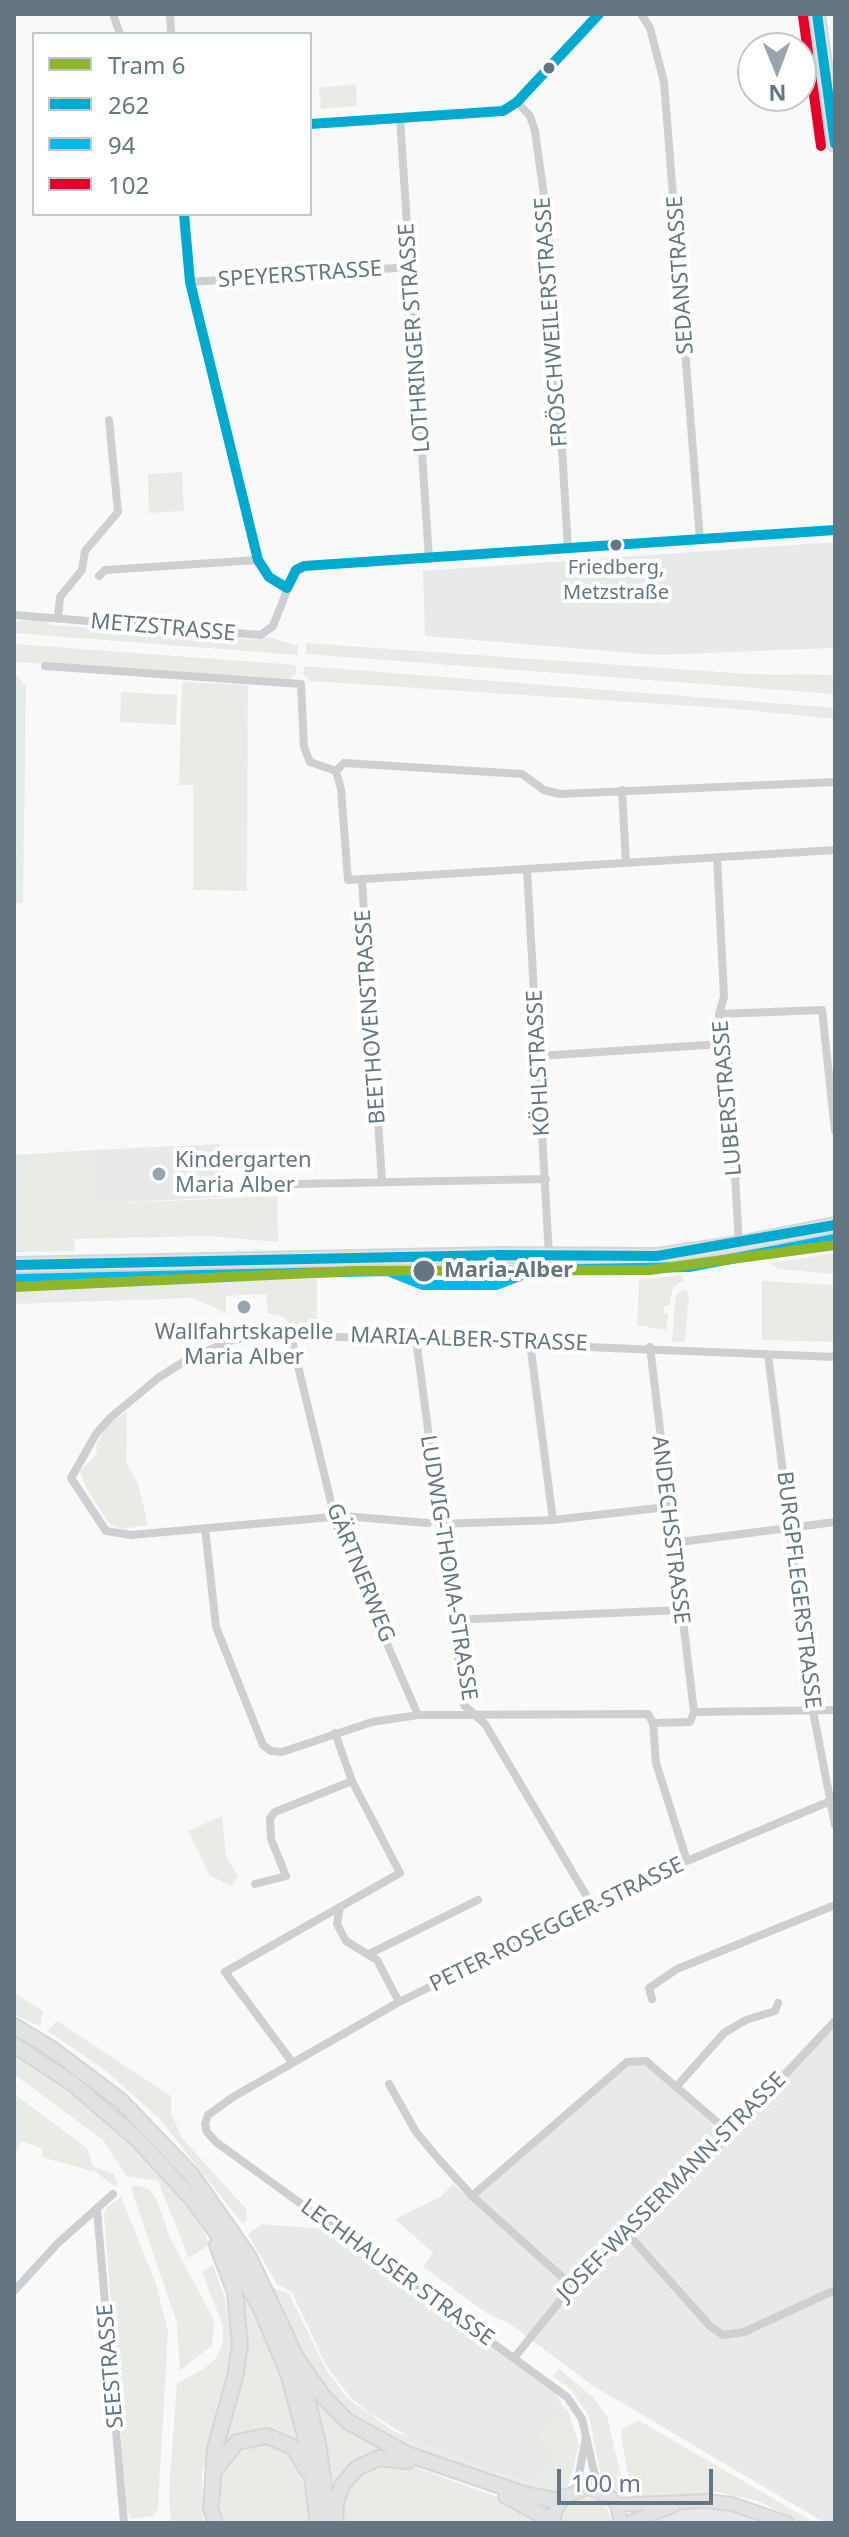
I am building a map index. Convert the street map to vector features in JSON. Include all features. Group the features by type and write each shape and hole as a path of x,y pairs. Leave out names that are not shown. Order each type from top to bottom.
{"main road":[{"path":"817,14 835,144"},
{"path":"14,1265 657,1256 835,1225"},
{"path":"14,2026 110,2092 191,2174 249,2257 297,2359 329,2404 363,2433 407,2454 524,2494 560,2501"},
{"path":"14,2045 113,2116 162,2165 238,2266 288,2373 308,2447 318,2523"},
{"path":"207,2223 232,2282 240,2328 238,2362 215,2449 211,2508 215,2523"},
{"path":"297,2359 318,2443 329,2523"},
{"path":"213,2474 237,2442 258,2436 276,2437 293,2447 304,2461 316,2502"},
{"path":"335,2523 336,2502 349,2475 364,2463 389,2457 411,2461 497,2492 553,2522 560,2501 576,2490 598,2489 617,2505 621,2523"},
{"path":"628,2523 675,2504"},
{"path":"617,2505 732,2504 787,2523"}],"street":[{"path":"312,124 503,111 517,102 599,14"},
{"name":"SEDANSTRASSE","path":"641,14 650,28 664,82 700,540"},
{"name":"FRÖSCHWEILERSTRASSE","path":"517,102 530,116 535,131 549,232 568,549"},
{"name":"LOTHRINGER STRASSE","path":"400,118 429,559"},
{"path":"184,216 190,282 258,560 269,577 287,588"},
{"name":"SPEYERSTRASSE","path":"190,282 410,267"},
{"name":"METZSTRASSE","path":"58,618 60,597 82,570 85,551 118,512 109,420"},
{"name":"METZSTRASSE","path":"14,615 261,635 277,618 296,570 304,566 835,530"},
{"name":"METZSTRASSE","path":"99,576 105,570 258,560"},
{"path":"45,666 301,684 304,747 310,762 336,771 344,763 522,774 544,790 560,794 835,782"},
{"name":"BEETHOVENSTRASSE","path":"336,771 341,789 348,880 362,881 382,1181"},
{"path":"622,790 626,863"},
{"path":"362,881 835,850"},
{"name":"LUBERSTRASSE","path":"717,857 724,997 719,1014 721,1044 728,1053 739,1244"},
{"name":"KÖHLSTRASSE","path":"527,870 549,1256"},
{"path":"719,1014 822,1010 835,1131"},
{"path":"539,1056 721,1044"},
{"path":"246,1185 546,1179"},
{"name":"MARIA-ALBER-STRASSE","path":"205,1528 131,1535 106,1531 72,1485 72,1471 96,1434 158,1378 188,1359 233,1340 290,1333 835,1357"},
{"name":"GÄRTNERWEG","path":"290,1333 335,1517 418,1715"},
{"name":"LUDWIG-THOMA-STRASSE","path":"416,1338 464,1705 485,1724 593,1907"},
{"path":"530,1343 553,1520"},
{"name":"ANDECHSSTRASSE","path":"650,1347 694,1712"},
{"name":"BURGPFLEGERSTRASSE","path":"768,1354 813,1711 828,1802 835,1825"},
{"path":"439,1524 553,1520 667,1507"},
{"path":"428,1523 335,1517 205,1528 216,1627 263,1745 282,1752 372,1722 418,1715 471,1712 648,1714 653,1723 656,1763 687,1861"},
{"path":"672,1543 835,1522"},
{"path":"452,1620 681,1610"},
{"path":"653,1723 690,1722 694,1712 835,1710"},
{"path":"292,2062 225,1972 400,1873 352,1781 335,1733"},
{"path":"255,1884 286,1876 271,1839 270,1818 275,1812 352,1781"},
{"name":"PETER-ROSEGGER-STRASSE","path":"208,2115 292,2062 399,2002 687,1861 828,1802"},
{"path":"369,1954 478,1900"},
{"path":"652,1999 649,1988 677,1969 835,1905"},
{"path":"340,1907 337,1924 346,1941 377,1960 399,2002"},
{"path":"677,2086 724,2033 746,2020 775,2011 778,2003"},
{"name":"JOSEF-WASSERMANN-STRASSE","path":"514,2358 571,2285 731,2134 835,2021"},
{"path":"472,2196 627,2062 646,2061 731,2134"},
{"path":"389,2084 416,2132 472,2196 571,2285"},
{"name":"LECHHAUSER STRASSE","path":"208,2115 207,2132 216,2142 567,2397 582,2419 598,2489"},
{"path":"14,2291 58,2243 113,2194"},
{"name":"SEESTRASSE","path":"97,2210 124,2523"},
{"path":"626,2232 710,2326 723,2335 744,2332 835,2290"},
{"path":"576,2490 586,2436"}],"shaded area":[{"path":"356,84 357,106 321,109 319,88"},
{"path":"182,472 184,511 149,513 148,474"},
{"path":"835,542 835,648 656,655 425,636 423,571"},
{"path":"44,620 51,625 257,640 268,637 298,646 298,655 14,633 14,621"},
{"path":"306,643 747,674 835,675 835,694 306,654"},
{"path":"14,644 296,665 296,674 289,679 14,662"},
{"path":"304,666 835,708 835,719 738,709 310,681 303,674"},
{"path":"14,672 26,687 23,903 14,904"},
{"path":"182,682 248,685 247,891 193,890 193,785 179,785"},
{"path":"121,692 177,695 176,725 120,722"},
{"name":"Kindergarten Maria Alber","path":"220,1144 222,1197 99,1204 94,1150"},
{"path":"94,1150 100,1204 277,1196 278,1242 209,1236 74,1239 75,1251 14,1252 14,1155"},
{"path":"835,1234 835,1247 646,1274 645,1264"},
{"path":"835,1253 835,1274 778,1269 770,1263"},
{"path":"365,1263 365,1275 317,1276 317,1328 290,1326 284,1317 268,1313 266,1294 226,1296 226,1313 193,1298 14,1304 14,1274"},
{"path":"682,1275 684,1280 673,1287 669,1306 664,1306 664,1313 668,1314 666,1330 637,1325 639,1280"},
{"path":"762,1281 835,1285 835,1342 762,1340"},
{"path":"686,1289 689,1295 685,1342 672,1341 676,1294"},
{"path":"127,1412 126,1462 138,1484 148,1525 122,1529 109,1523 86,1487 80,1471 97,1454 96,1446 108,1424"},
{"path":"222,1816 226,1856 238,1877 231,1886 210,1876 188,1831"},
{"path":"14,1993 43,2011 40,2026 14,2015"},
{"path":"835,2015 835,2523 825,2523 592,2385 510,2324 485,2312 423,2267 433,2253 395,2219 442,2196 453,2184 469,2198 626,2062 646,2063 722,2133"},
{"path":"57,2021 171,2096 171,2113 182,2138 247,2210 246,2221 242,2223 158,2117 105,2070 48,2031"},
{"path":"14,2055 108,2121 155,2167 194,2215 210,2244 189,2258 158,2181 126,2176 104,2141 14,2074"},
{"path":"14,2094 87,2148 93,2166 114,2174 118,2184 114,2186 96,2172 42,2157 43,2149 21,2141 18,2151 14,2150"},
{"path":"134,2185 149,2189 156,2198 170,2238 214,2320 212,2345 180,2371 177,2323 131,2189"},
{"path":"121,2197 156,2284 168,2331 158,2509 153,2516 131,2519 127,2511 104,2215 107,2207"},
{"path":"262,2224 324,2229 557,2394 574,2430 532,2486 419,2443 369,2413 350,2397 326,2365 292,2292 277,2284 248,2234"},
{"path":"213,2265 225,2299 233,2349 202,2475 203,2523 171,2523 169,2491 177,2383 205,2368 217,2357 223,2343 223,2326 202,2272"},
{"path":"234,2273 266,2338 287,2394 301,2448 274,2432 217,2455 234,2401"},
{"path":"272,2287 289,2294 326,2369 347,2398 393,2431 507,2475 535,2479 552,2456 536,2440 558,2410 551,2404 555,2399 568,2411 579,2445 569,2484 561,2491 546,2493 522,2490 393,2445 345,2415 311,2370"},
{"path":"559,2369 593,2397 607,2416 626,2498 611,2492 601,2476 589,2416 572,2391 553,2376"},
{"path":"312,2392 345,2429 388,2453 334,2494"},
{"path":"638,2420 815,2523 801,2523 758,2501 717,2492 633,2500 621,2436 623,2429"},
{"path":"256,2442 273,2442 292,2452 302,2470 309,2523 223,2523 220,2490 223,2466 241,2447"},
{"path":"380,2463 411,2466 495,2496 544,2523 340,2523 341,2502 355,2477"},
{"path":"581,2495 604,2501 613,2523 559,2523 566,2502"},
{"path":"728,2509 752,2514 767,2523 650,2523 678,2510"}],"tram line":[{"name":"6","path":"14,1287 355,1271 650,1270 835,1245"}],"transit line":[{"name":"262","path":"312,124 503,111 517,102 599,14"},
{"name":"262","path":"817,14 835,144"},
{"name":"102","path":"803,16 821,146"},
{"name":"262","path":"184,216 190,282 258,560 269,577 287,588 296,570 304,566 835,530"},
{"name":"262","path":"14,1265 500,1255 657,1256 835,1225"},
{"name":"94","path":"14,1279 388,1271 423,1285 496,1285 535,1270 689,1267 835,1239"}],"place":[{"name":"Friedberg, Metzstraße","path":"616,545"},
{"name":"Kindergarten Maria Alber","path":"159,1174"},
{"name":"Maria-Alber","path":"424,1271"},
{"name":"Wallfahrtskapelle Maria Alber","path":"244,1307"}]}
